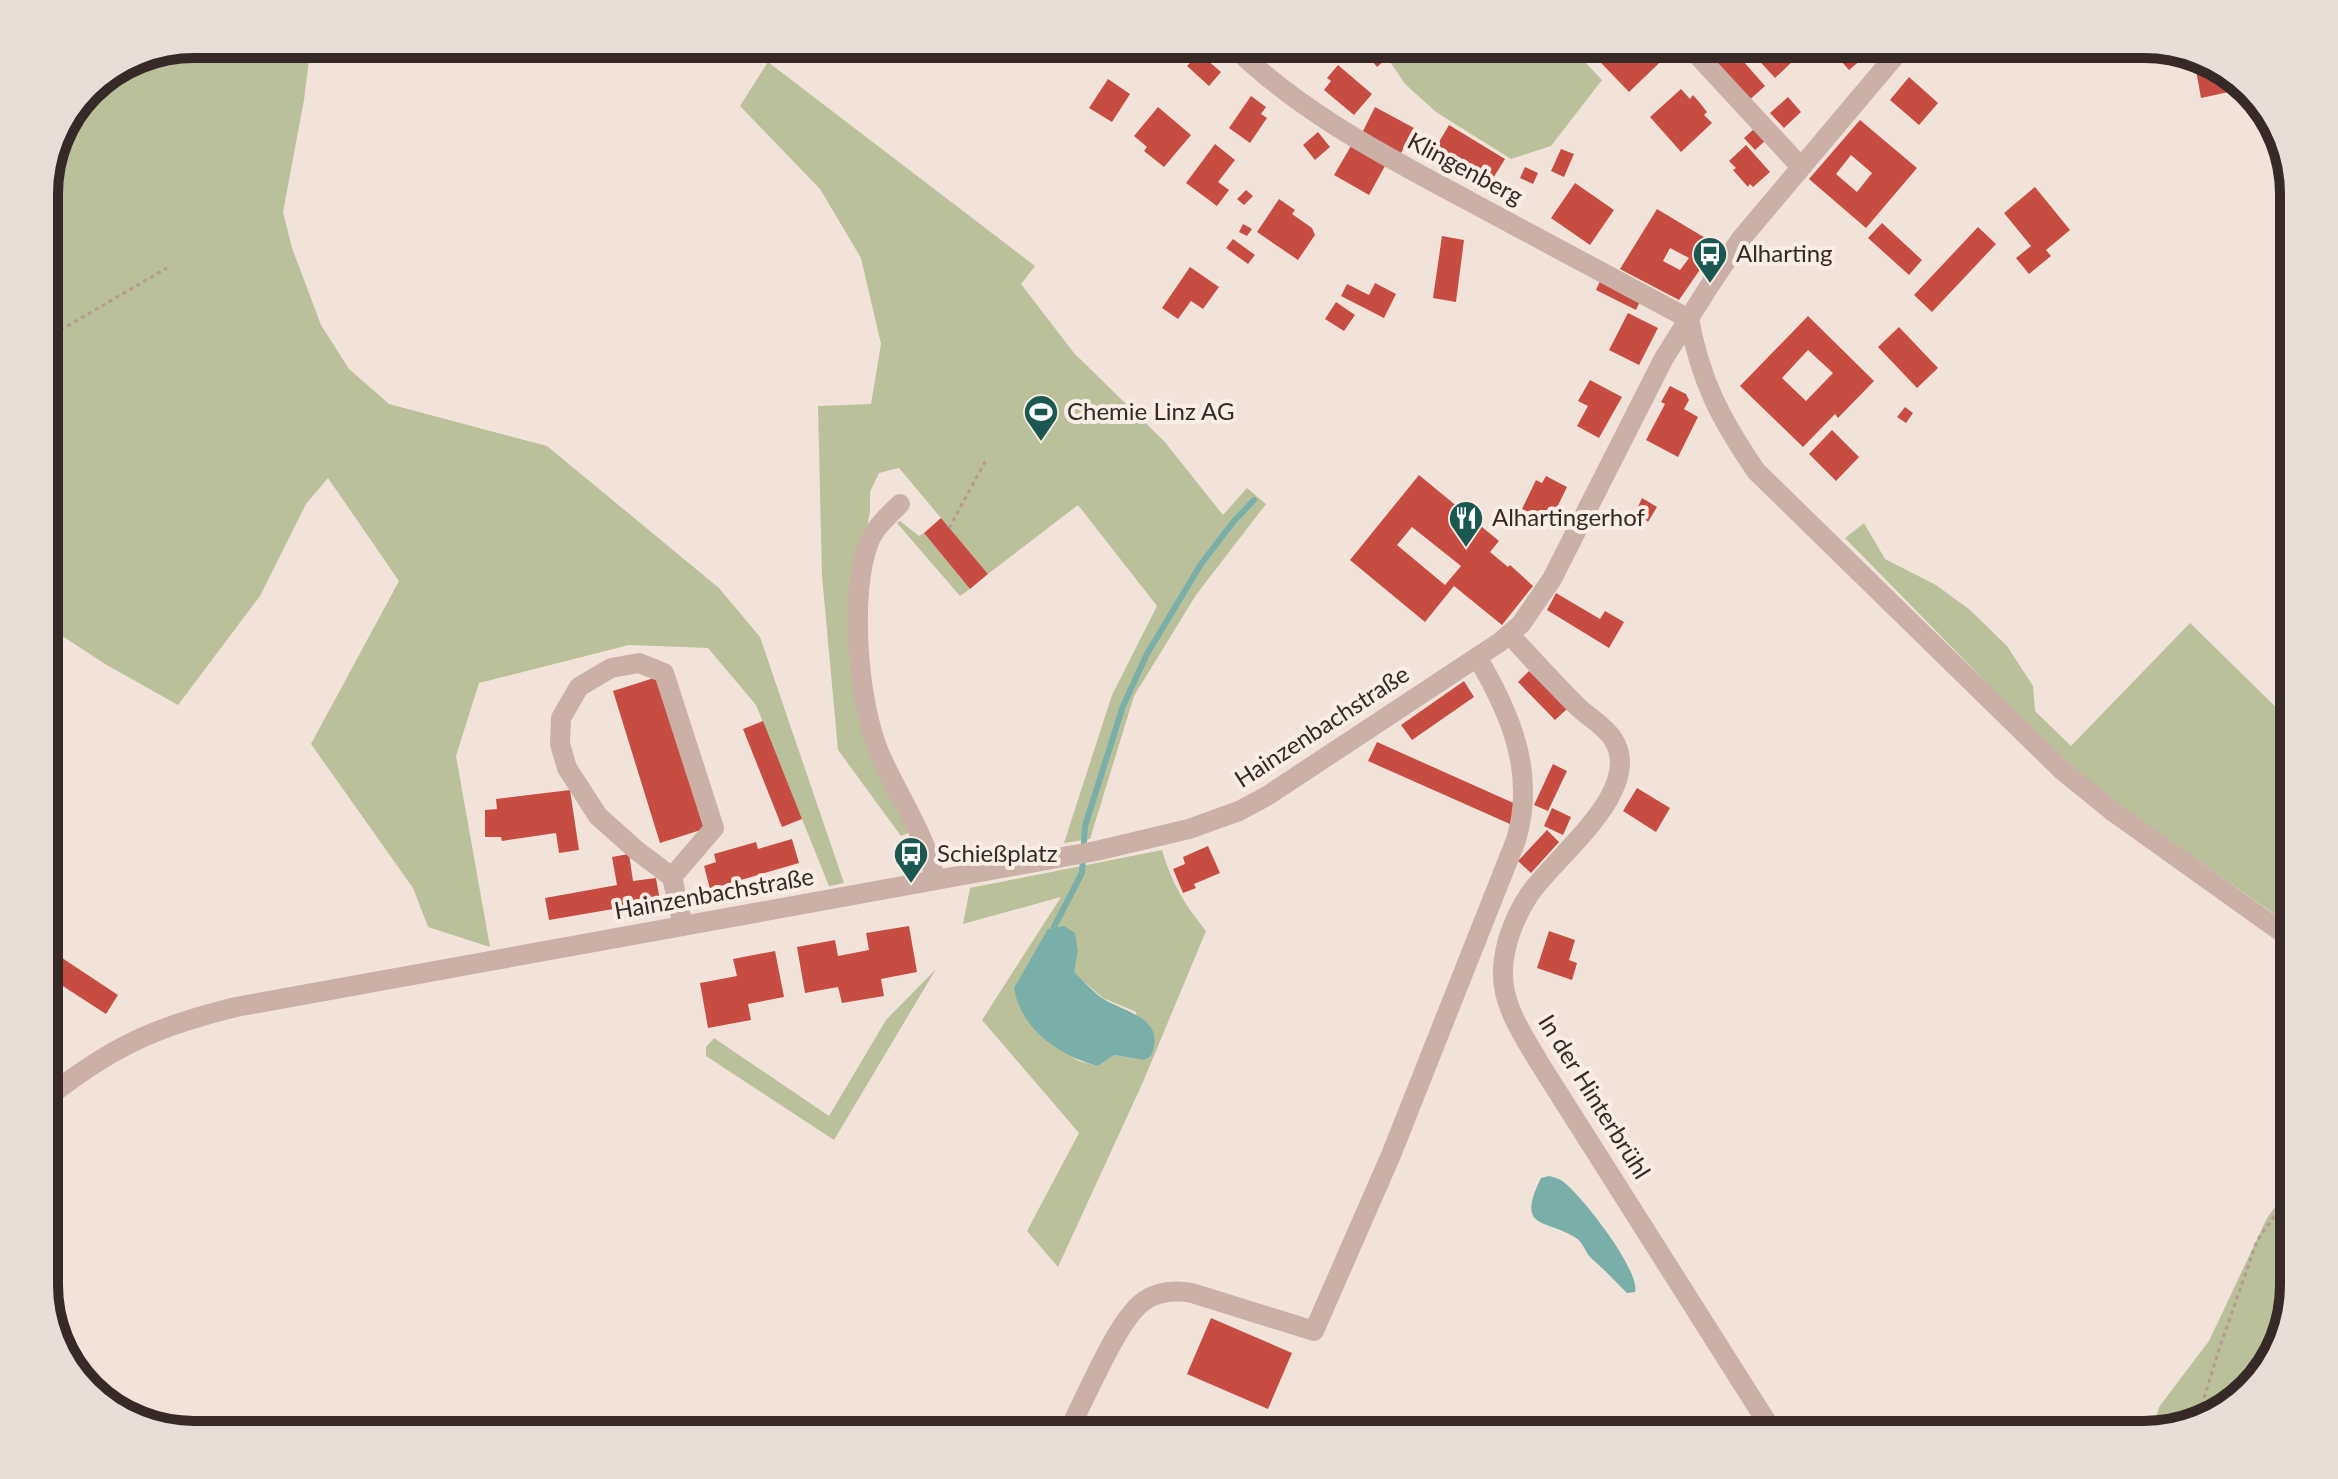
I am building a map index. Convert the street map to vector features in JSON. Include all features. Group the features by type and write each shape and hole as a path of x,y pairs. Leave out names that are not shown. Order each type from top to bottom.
{"street":[{"name":"Klingenberg","path":"1244,58 1314,114 1689,319"},
{"path":"1700,58 1801,167"},
{"name":"Hainzenbachstraße","path":"58,1089 119,1048 196,1017 279,997 1096,851 1189,829 1239,811 1267,796 1510,635 1552,579 1664,358 1740,240 1893,58"},
{"path":"1689,319 1697,358 1710,396 1756,471 2063,771 2111,810 2280,931"},
{"path":"900,504 869,541 859,603 861,683 871,731 918,829 935,880"},
{"name":"In der Hinterbrühl","path":"1510,635 1578,707 1613,738 1620,766 1616,784 1601,812 1527,897 1508,939 1503,970 1506,995 1516,1025 1766,1421"},
{"path":"1073,1421 1123,1322 1145,1300 1160,1293 1177,1290 1192,1293 1314,1331 1391,1155 1524,813 1525,783 1514,734 1497,690 1477,657"},
{"path":"672,877 714,828 664,673 639,663 611,668 579,687 561,718 563,756 567,768 598,816 672,877 683,926"}],"path":[{"path":"58,329 167,268"},
{"path":"949,528 986,460"},
{"path":"2201,1409 2257,1241 2280,1208"}],"green space":[{"path":"194,58 309,58 283,212 292,248 321,325 349,369 389,404 547,446 719,588 760,637 844,883 829,886 756,705 708,648 629,645 479,683 456,756 490,947 428,927 413,888 311,744 399,581 328,478 306,504 260,596 178,705 58,633 58,185 68,142 98,98 142,68"},
{"path":"1387,58 1581,58 1602,80 1551,146 1511,159 1436,112 1405,84"},
{"path":"768,62 1035,266 1021,284 1074,353 1164,441 1223,515 1247,488 1266,504 1196,595 1134,696 1090,839 1064,843 1112,695 1157,606 1078,505 988,574 899,468 879,473 870,492 870,512 857,576 855,673 913,831 901,836 838,750 822,576 818,406 871,404 881,344 861,258 820,189 740,106"},
{"path":"900,521 919,536 924,533 970,589 960,596 897,523"},
{"path":"1864,523 1885,559 1936,585 1970,610 2007,646 2033,686 2035,711 2071,746 2190,623 2280,711 2280,918 2100,791 2038,735 1845,538"},
{"path":"1162,850 1180,893 1206,931 1143,1082 1058,1267 1027,1231 1079,1133 982,1020 1061,897 963,924 970,888","holes":["1078,951 1073,972 1103,998 1136,1012 1144,1060 1114,1055 1098,1066 1079,1061 1048,1042"]},
{"path":"936,969 834,1140 706,1056 706,1047 714,1038 829,1116 886,1020"},
{"path":"2280,1199 2279,1302 2270,1337 2257,1360 2227,1393 2196,1411 2155,1420 2159,1407 2209,1341 2266,1220"}],"water":[{"path":"1064,926 1075,933 1078,951 1074,972 1102,998 1149,1024 1154,1043 1151,1056 1144,1060 1114,1055 1098,1066 1084,1062 1044,1039 1025,1016 1014,988 1048,929"},
{"path":"1549,1176 1561,1180 1570,1188 1607,1233 1629,1267 1635,1292 1627,1293 1591,1258 1578,1240 1533,1215 1534,1195 1541,1178"}],"building":[{"path":"1194,58 1205,58 1221,72 1209,86 1187,66"},
{"path":"1370,58 1385,58 1386,59 1377,67"},
{"path":"1596,58 1664,58 1629,92"},
{"path":"1706,58 1748,58 1744,62 1765,86 1746,103"},
{"path":"1757,58 1790,58 1793,61 1775,78"},
{"path":"1838,58 1861,58 1862,59 1849,70"},
{"path":"1338,65 1372,94 1354,115 1324,90 1331,81 1327,78"},
{"path":"2196,68 2219,81 2229,92 2201,98"},
{"path":"1909,77 1938,103 1919,125 1890,100"},
{"path":"1108,79 1130,94 1112,122 1089,108"},
{"path":"1681,89 1690,99 1693,95 1712,123 1681,152 1650,117"},
{"path":"1251,96 1266,107 1261,114 1267,118 1250,143 1229,128"},
{"path":"1788,97 1801,112 1784,128 1770,113"},
{"path":"1158,107 1191,135 1164,167 1144,151 1147,147 1134,136"},
{"path":"1375,107 1414,128 1401,153 1362,133"},
{"path":"1860,120 1917,168 1866,228 1809,179","holes":["1851,155 1872,173 1857,192 1836,174"]},
{"path":"1449,125 1505,159 1492,180 1481,174 1479,177 1433,152"},
{"path":"1755,128 1766,140 1755,150 1744,138"},
{"path":"1318,132 1330,147 1315,160 1303,145"},
{"path":"1215,144 1235,160 1218,182 1229,190 1217,206 1186,183"},
{"path":"1746,145 1770,172 1753,187 1750,184 1748,187 1729,161"},
{"path":"1351,146 1385,166 1369,195 1334,175"},
{"path":"1561,149 1574,154 1564,177 1551,171"},
{"path":"1525,167 1538,173 1533,184 1520,178"},
{"path":"1575,183 1614,210 1590,245 1551,218"},
{"path":"2035,187 2070,230 2046,250 2051,256 2029,274 2016,258 2031,246 2004,213"},
{"path":"1246,190 1253,196 1244,205 1237,199"},
{"path":"1279,199 1295,210 1292,214 1312,228 1315,235 1298,260 1257,232"},
{"path":"1657,209 1717,245 1679,300 1620,269","holes":["1670,248 1689,258 1680,270 1663,261"]},
{"path":"1882,223 1922,260 1909,275 1868,238"},
{"path":"1243,224 1252,229 1247,236 1239,232"},
{"path":"1978,227 1996,244 1932,312 1914,295"},
{"path":"1442,236 1464,240 1456,302 1433,298"},
{"path":"1233,239 1255,255 1248,264 1226,248"},
{"path":"1190,267 1219,287 1203,309 1191,301 1178,319 1162,308"},
{"path":"1601,279 1641,299 1636,310 1596,290"},
{"path":"1375,283 1396,294 1384,318 1341,296 1347,284 1369,295"},
{"path":"1336,302 1355,315 1344,331 1325,319"},
{"path":"1628,313 1658,328 1639,365 1609,350"},
{"path":"1808,316 1874,381 1838,418 1835,414 1803,447 1740,386","holes":["1808,350 1833,373 1806,401 1782,378"]},
{"path":"1899,327 1938,368 1917,388 1878,347"},
{"path":"1590,380 1622,397 1599,438 1577,426 1588,406 1578,401"},
{"path":"1670,386 1686,394 1689,400 1684,409 1698,417 1678,457 1646,440 1665,404 1661,402"},
{"path":"1905,407 1913,413 1906,423 1897,417"},
{"path":"1832,430 1859,457 1836,481 1809,454"},
{"name":"Alhartingerhof","path":"1419,475 1499,541 1490,552 1533,586 1502,625 1454,586 1425,622 1350,560","holes":["1412,527 1461,566 1445,585 1397,545"]},
{"path":"1546,476 1567,487 1550,522 1522,509 1536,480 1542,483"},
{"path":"1642,498 1657,507 1648,522 1636,511"},
{"path":"941,518 988,574 970,589 924,533"},
{"path":"1556,593 1600,619 1605,611 1624,622 1609,648 1547,610"},
{"path":"1529,671 1567,709 1555,720 1518,682"},
{"path":"657,677 704,829 660,843 613,691"},
{"path":"1464,681 1474,697 1412,740 1401,725"},
{"path":"763,721 802,819 782,827 743,729"},
{"path":"1377,742 1518,805 1510,824 1368,761"},
{"path":"1553,764 1567,771 1548,811 1534,805"},
{"path":"1637,788 1670,808 1656,832 1623,811"},
{"path":"570,790 579,850 559,853 556,833 502,841 501,837 485,837 485,810 497,809 496,799"},
{"path":"1552,808 1571,817 1563,835 1544,826"},
{"path":"1547,830 1559,842 1531,873 1518,861"},
{"path":"792,839 799,863 710,889 704,866 716,862 714,854 756,842 758,849"},
{"path":"1208,846 1220,873 1194,884 1196,888 1183,893 1173,869 1185,864 1183,857"},
{"path":"629,854 633,881 656,878 660,901 549,920 545,898 617,885 612,857"},
{"path":"909,926 917,972 881,979 884,996 842,1003 838,987 805,993 797,947 835,940 838,956 869,950 866,933"},
{"path":"1549,931 1575,940 1569,960 1577,963 1572,980 1537,968"},
{"path":"775,951 784,997 748,1004 751,1020 708,1028 700,983 737,976 733,959"},
{"path":"58,955 118,995 106,1014 58,983"},
{"path":"1211,1318 1292,1353 1268,1409 1187,1374"}],"waterway":[{"path":"1054,927 1082,873 1085,826 1123,706 1147,654 1201,564 1254,500"}],"place":[{"name":"Alharting","path":"1710,285"},
{"name":"Chemie Linz AG","path":"1041,443"},
{"name":"Alhartingerhof","path":"1466,549"},
{"name":"Schießplatz","path":"911,885"}]}
